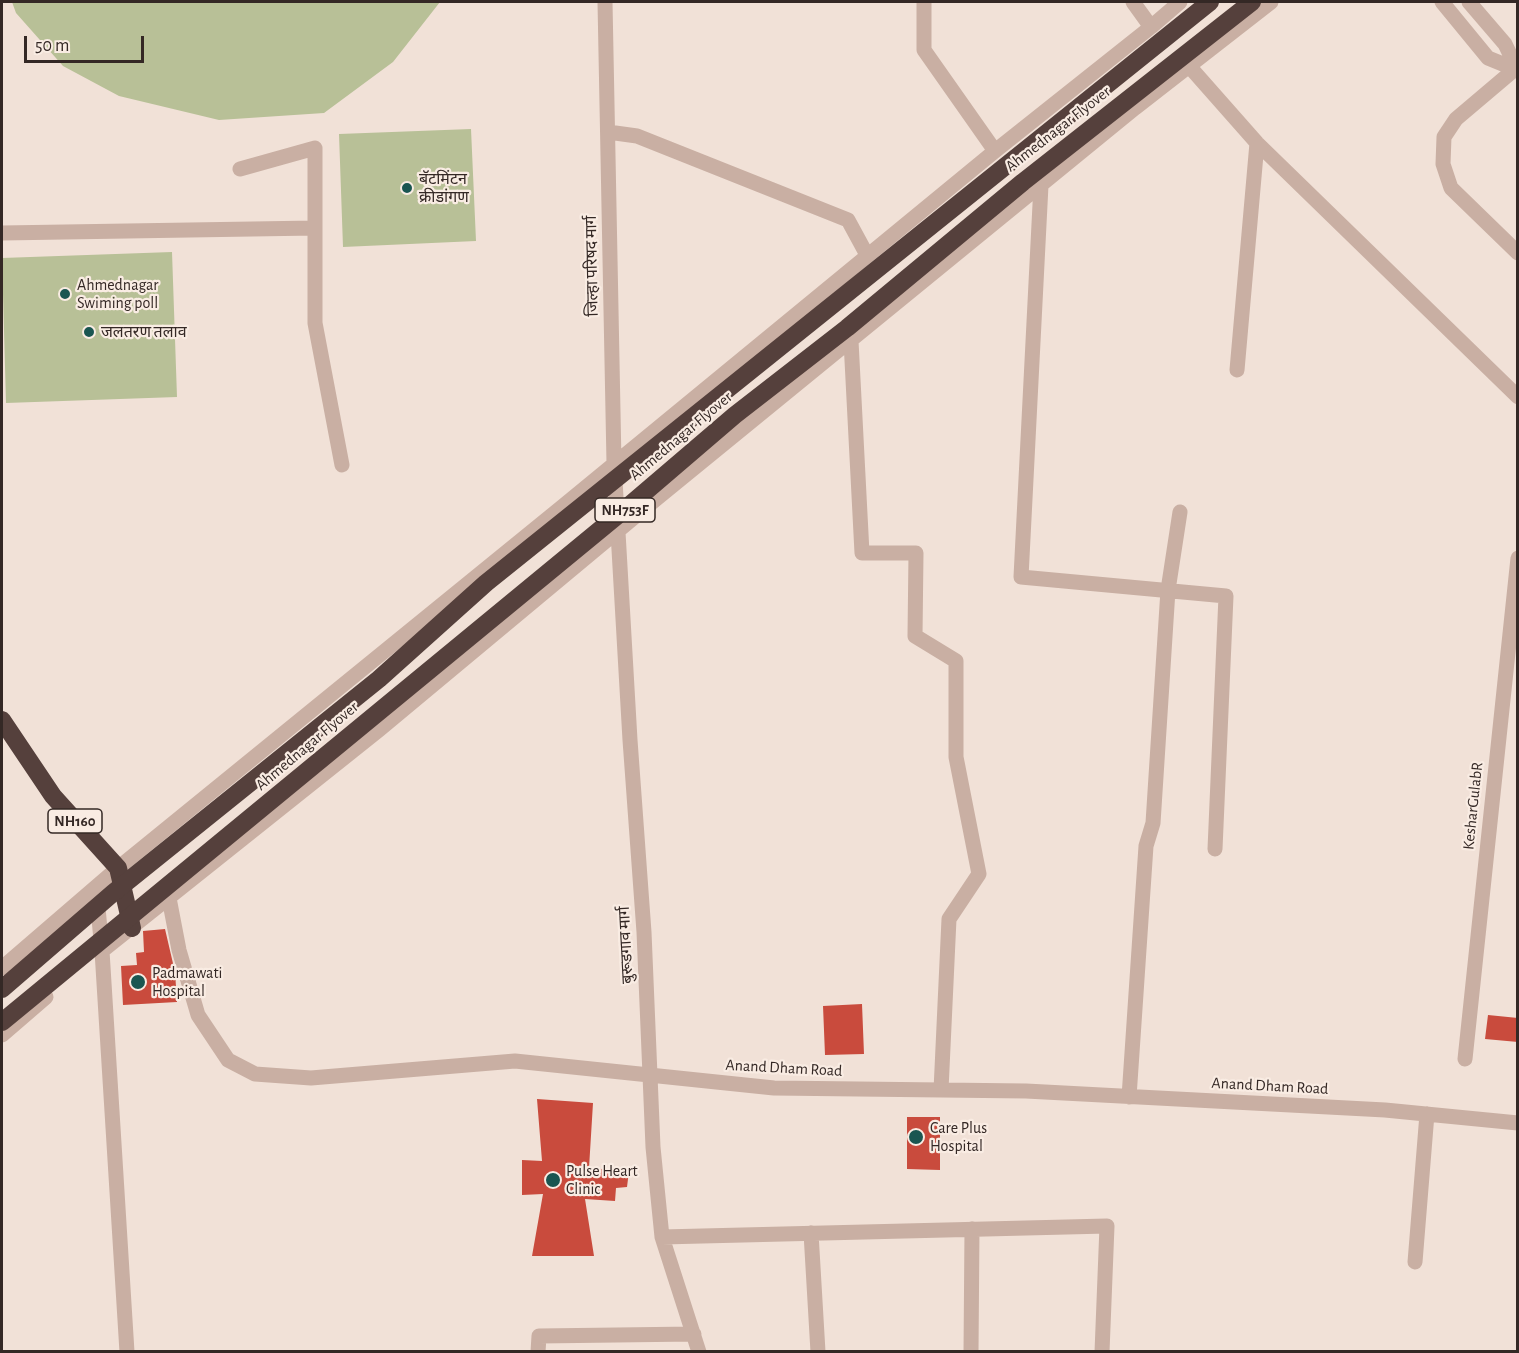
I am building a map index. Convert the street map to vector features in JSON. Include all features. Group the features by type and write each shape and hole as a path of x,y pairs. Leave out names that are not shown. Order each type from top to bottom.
{"highway":[{"name":"Ahmednagar Flyover","path":"2,989 113,893 379,679 486,583 1210,2"},
{"name":"Ahmednagar Flyover","path":"2,1022 624,510 735,415 847,328 1023,182 1252,2"},
{"name":"NH160","path":"2,720 53,796 118,868 132,928"}],"street":[{"name":"जिल्हा परिषद मार्ग","path":"605,2 614,463 618,530"},
{"path":"924,2 924,50 995,151"},
{"path":"1133,2 1151,27"},
{"path":"2,968 118,868 1180,2"},
{"path":"2,1035 102,951 379,730 618,530 1041,185 1270,2"},
{"path":"1442,2 1488,58 1517,68"},
{"path":"1469,2 1505,44 1517,68"},
{"path":"1189,66 1257,143 1518,397"},
{"path":"1517,68 1456,119 1444,137 1443,164 1451,188 1518,253"},
{"path":"608,132 637,136 848,220 867,255"},
{"path":"1237,370 1257,143"},
{"path":"240,169 315,148 315,323 342,465"},
{"path":"1041,185 1021,577 1226,596 1215,849"},
{"path":"2,233 315,228"},
{"path":"851,341 862,553 916,553 915,636 956,660 956,757 979,874 949,919 941,1090"},
{"path":"1129,1097 1146,846 1153,823 1168,590 1180,512"},
{"name":"बुरूडगाव मार्ग","path":"618,530 644,932 653,1146 662,1237 699,1352"},
{"name":"KesharGulabR","path":"1464,1059 1518,558"},
{"path":"96,888 127,1352"},
{"name":"Anand Dham Road","path":"169,898 179,950 198,1015 228,1060 255,1074 311,1078 515,1060 774,1088 1026,1091 1427,1114 1518,1123"},
{"path":"1414,1262 1427,1114"},
{"path":"662,1237 1107,1226 1102,1352"},
{"path":"970,1352 972,1229"},
{"path":"811,1233 818,1352"},
{"path":"538,1352 539,1336 694,1334"}],"green space":[{"path":"12,2 440,2 393,62 324,113 219,120 119,96 63,66 16,13"},
{"name":"बॅटमिंटन क्रीडांगण","path":"471,129 476,241 343,247 339,134"},
{"name":"जलतरण तलाव","path":"172,252 177,397 6,403 2,258"}],"building":[{"path":"165,929 175,972 177,1002 123,1005 121,966 137,965 136,953 144,952 143,931"},
{"path":"862,1004 864,1054 825,1055 823,1006"},
{"path":"1488,1015 1518,1018 1518,1042 1485,1039"},
{"path":"537,1099 593,1103 589,1168 629,1171 627,1187 616,1188 615,1201 585,1199 594,1256 532,1256 543,1194 522,1195 522,1160 542,1161"},
{"path":"907,1117 940,1117 940,1170 907,1169"}],"place":[{"name":"बॅटमिंटन क्रीडांगण","path":"407,188"},
{"name":"Ahmednagar Swiming poll","path":"65,294"},
{"name":"जलतरण तलाव","path":"89,332"},
{"name":"Padmawati Hospital","path":"138,982"},
{"name":"Care Plus Hospital","path":"916,1137"},
{"name":"Pulse Heart Clinic","path":"553,1180"}]}
